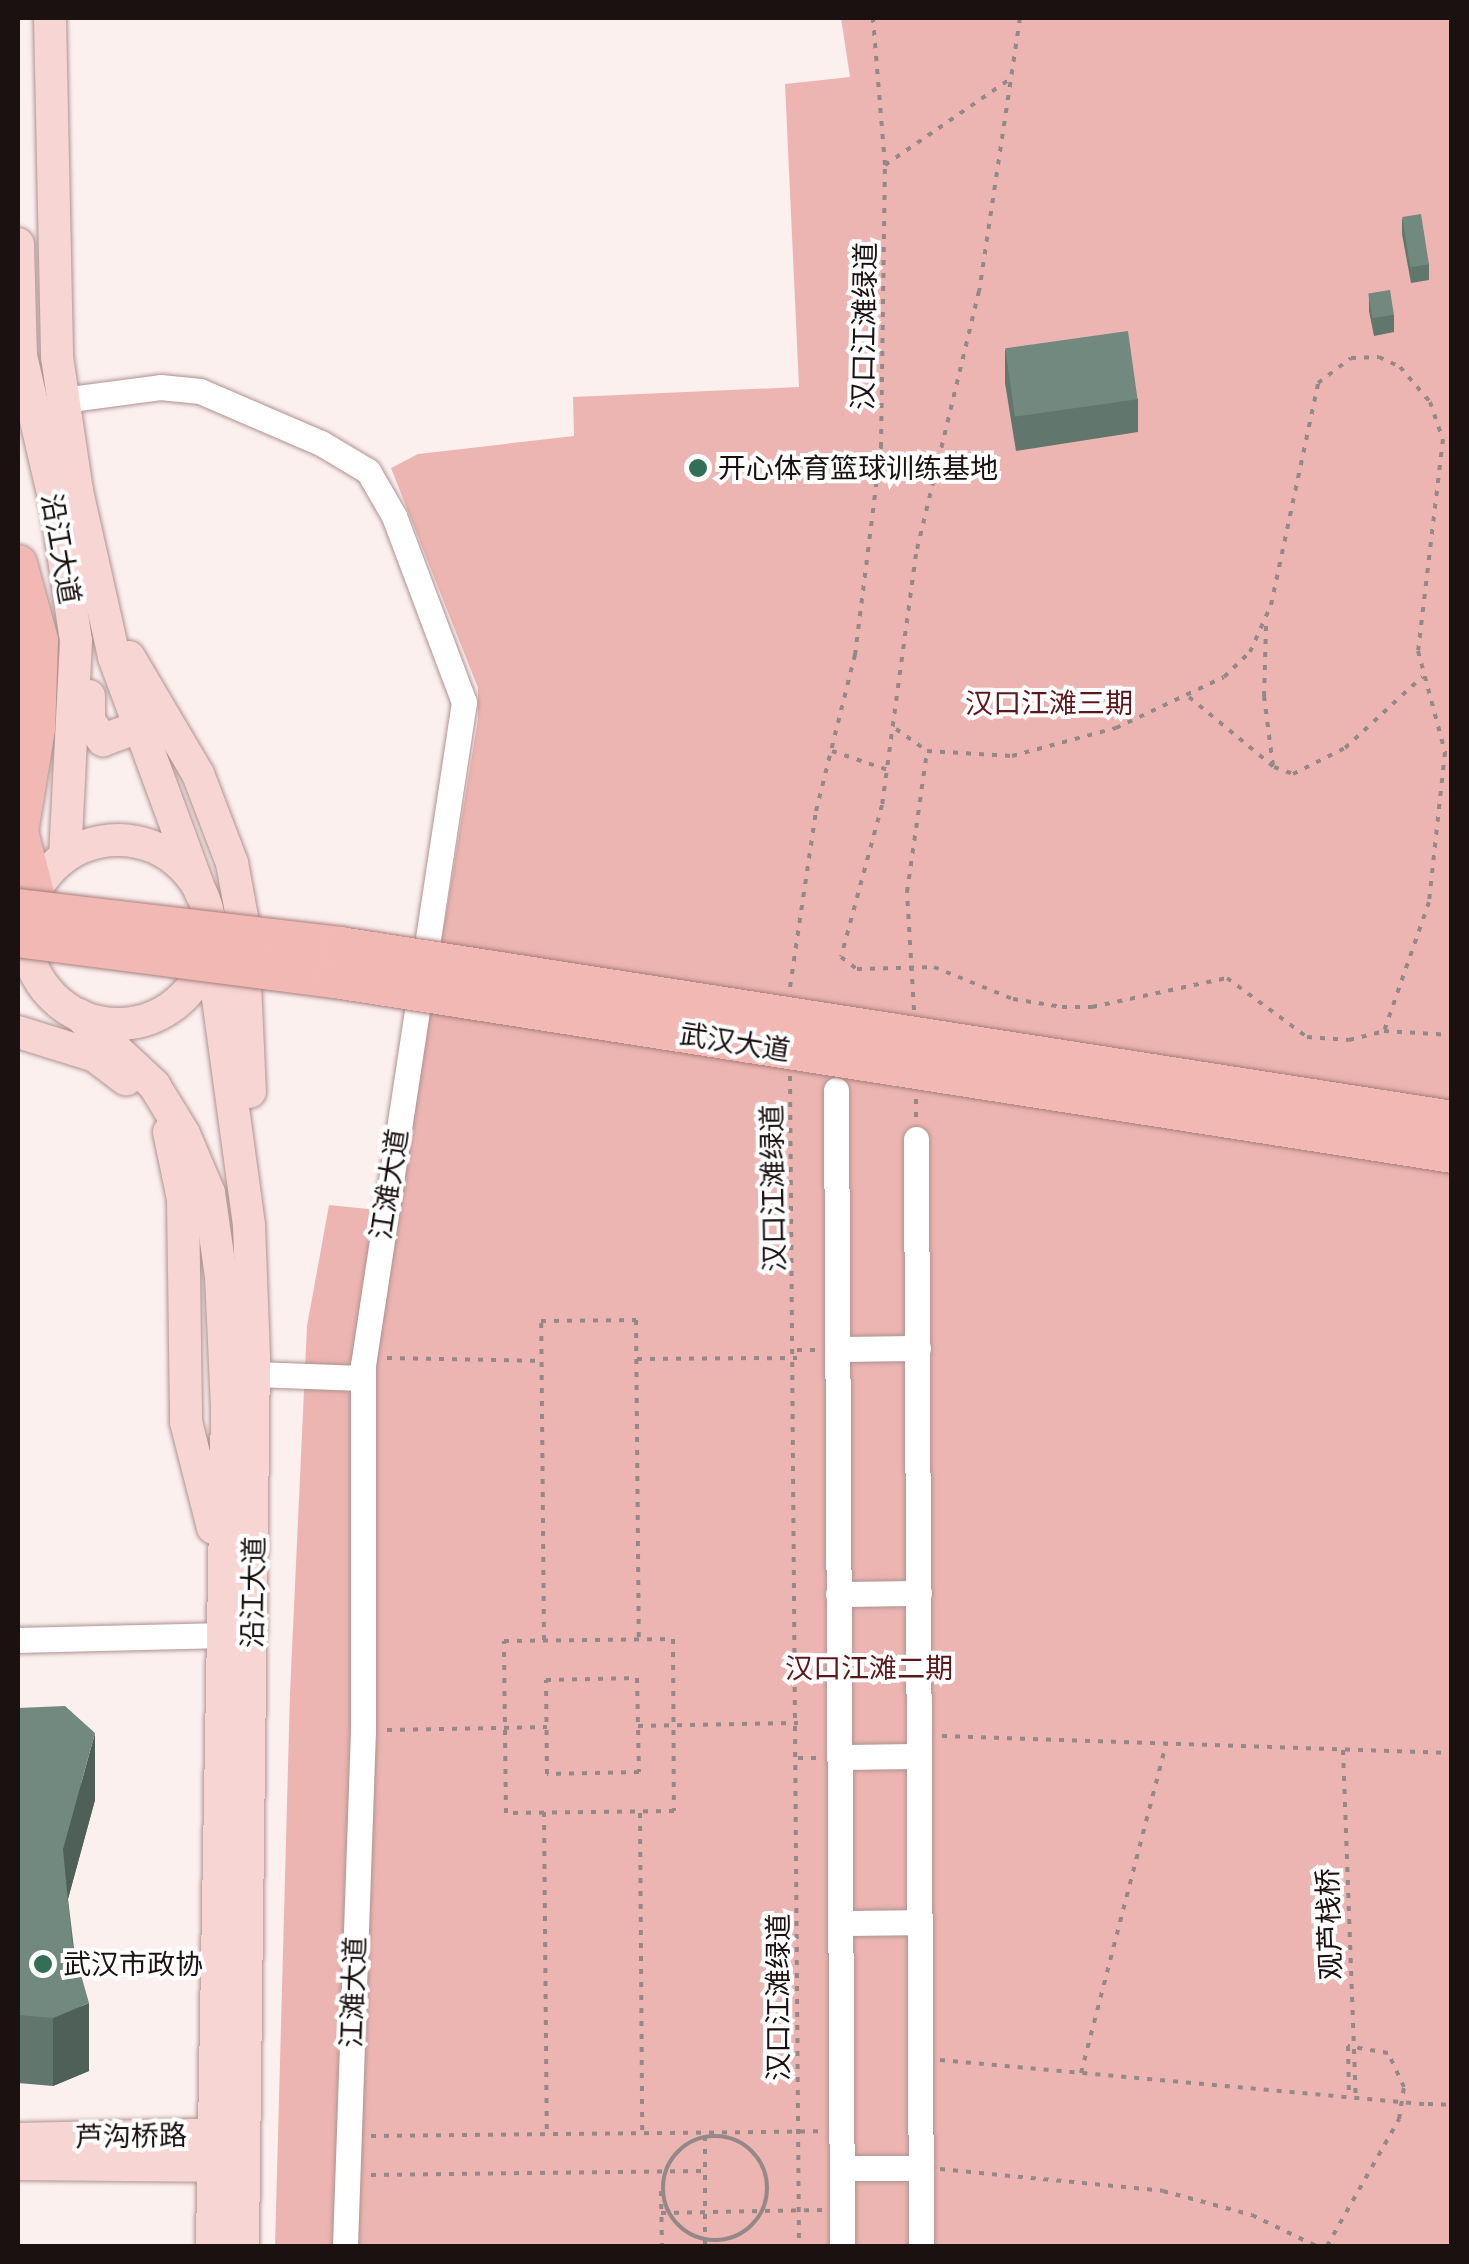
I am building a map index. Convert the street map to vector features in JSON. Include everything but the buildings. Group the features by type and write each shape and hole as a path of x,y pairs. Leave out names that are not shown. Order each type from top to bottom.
{"highway":[{"path":"18,564 36,618 36,729 18,832 26,901"},
{"name":"武汉大道","path":"26,901 340,946 1452,1120"},
{"name":"武汉大道","path":"18,938 335,979 1452,1154"}],"main road":[{"name":"沿江大道","path":"50,18 63,400 102,612"},
{"name":"沿江大道","path":"18,244 23,410 56,511 76,641 66,847"},
{"path":"66,847 26,901 34,971 53,998 79,1016 126,1024 171,1007 202,971 210,940 202,893 139,728 102,612"},
{"path":"102,612 202,784 240,892 251,1110 248,1226"},
{"path":"76,641 91,667 87,715 95,733 112,740 139,728"},
{"path":"18,832 66,847 110,841 142,844 171,857 202,893"},
{"name":"沿江大道","path":"210,940 248,1226 254,1365 229,2150 212,2246"},
{"name":"沿江大道","path":"79,1016 154,1085 199,1164 216,1226 227,1381 224,1634 229,2150 243,2246"},
{"path":"18,1032 95,1056 166,1119"},
{"path":"154,1085 166,1119 183,1199 186,1422 224,1571"},
{"name":"芦沟桥路","path":"18,2139 229,2150"},
{"name":"芦沟桥路","path":"18,2164 229,2150"}],"street":[{"name":"江滩大道","path":"63,400 160,387 200,392 346,455 378,482 462,686 462,720 364,1367 363,1730 345,2246"},
{"path":"836,1090 842,2246"},
{"path":"916,1140 921,2246"},
{"path":"837,1349 918,1348"},
{"path":"254,1365 364,1367"},
{"path":"838,1594 919,1593"},
{"path":"18,1640 224,1634"},
{"path":"840,1757 920,1756"},
{"path":"840,1923 919,1922"},
{"path":"842,2168 920,2168"}],"path":[{"name":"汉口江滩绿道","path":"790,992 800,902 855,655 881,447 885,165 873,18"},
{"path":"1020,18 979,292 916,554 896,728 841,958 856,970 914,967 1062,1007 1228,978 1307,1037 1349,1040 1384,1031 1452,1035"},
{"path":"885,165 1014,77"},
{"path":"1274,767 1264,696 1266,621 1318,383 1351,358 1391,362 1423,391 1443,439 1418,651 1422,677 1445,739 1429,902 1384,1031"},
{"path":"896,728 928,751 969,758 1045,751 1190,697 1244,660 1266,621"},
{"path":"1190,697 1274,767 1294,774 1324,762 1422,677"},
{"path":"832,751 888,770"},
{"path":"914,1024 914,967 907,892 928,751"},
{"name":"汉口江滩绿道","path":"790,1064 797,1358 799,2246"},
{"path":"916,1082 916,1140"},
{"path":"544,1640 541,1321 636,1320 639,1639"},
{"path":"637,1359 797,1358"},
{"path":"364,1367 542,1362"},
{"path":"639,1639 673,1639 674,1811 506,1813 504,1641 639,1639"},
{"path":"637,1678 638,1772 548,1774 547,1727 546,1680 637,1678"},
{"path":"638,1726 798,1724"},
{"path":"363,1730 547,1727"},
{"path":"942,1736 1452,1754"},
{"path":"1081,2073 1166,1744"},
{"name":"观芦栈桥","path":"1343,1750 1352,2097"},
{"path":"640,1811 642,2133"},
{"path":"544,1812 547,2134"},
{"path":"1326,2246 1390,2139 1404,2097 1402,2076 1388,2053 1363,2044 1348,2050 1352,2097"},
{"path":"940,2060 1452,2106"},
{"path":"348,2136 799,2131"},
{"path":"705,2135 705,2246"},
{"path":"662,2246 664,2172 680,2150 705,2135 739,2142 758,2158 767,2181 761,2211 740,2234 705,2239 670,2213 664,2172"},
{"path":"920,2168 1162,2192 1252,2216 1316,2246"},
{"path":"346,2175 705,2171"},
{"path":"662,2213 799,2210"}],"green space":[{"path":"841,18 1451,18 1451,2246 275,2246 290,1693 307,1326 329,1205 397,1212 478,719 478,688 391,468 418,454 574,436 573,397 799,387 785,84 850,77"}],"place":[{"name":"开心体育篮球训练基地","path":"698,468"},
{"name":"武汉市政协","path":"43,1964"}],"park label":[{"name":"汉口江滩三期","path":"1049,703"},
{"name":"汉口江滩二期","path":"869,1668"}]}
